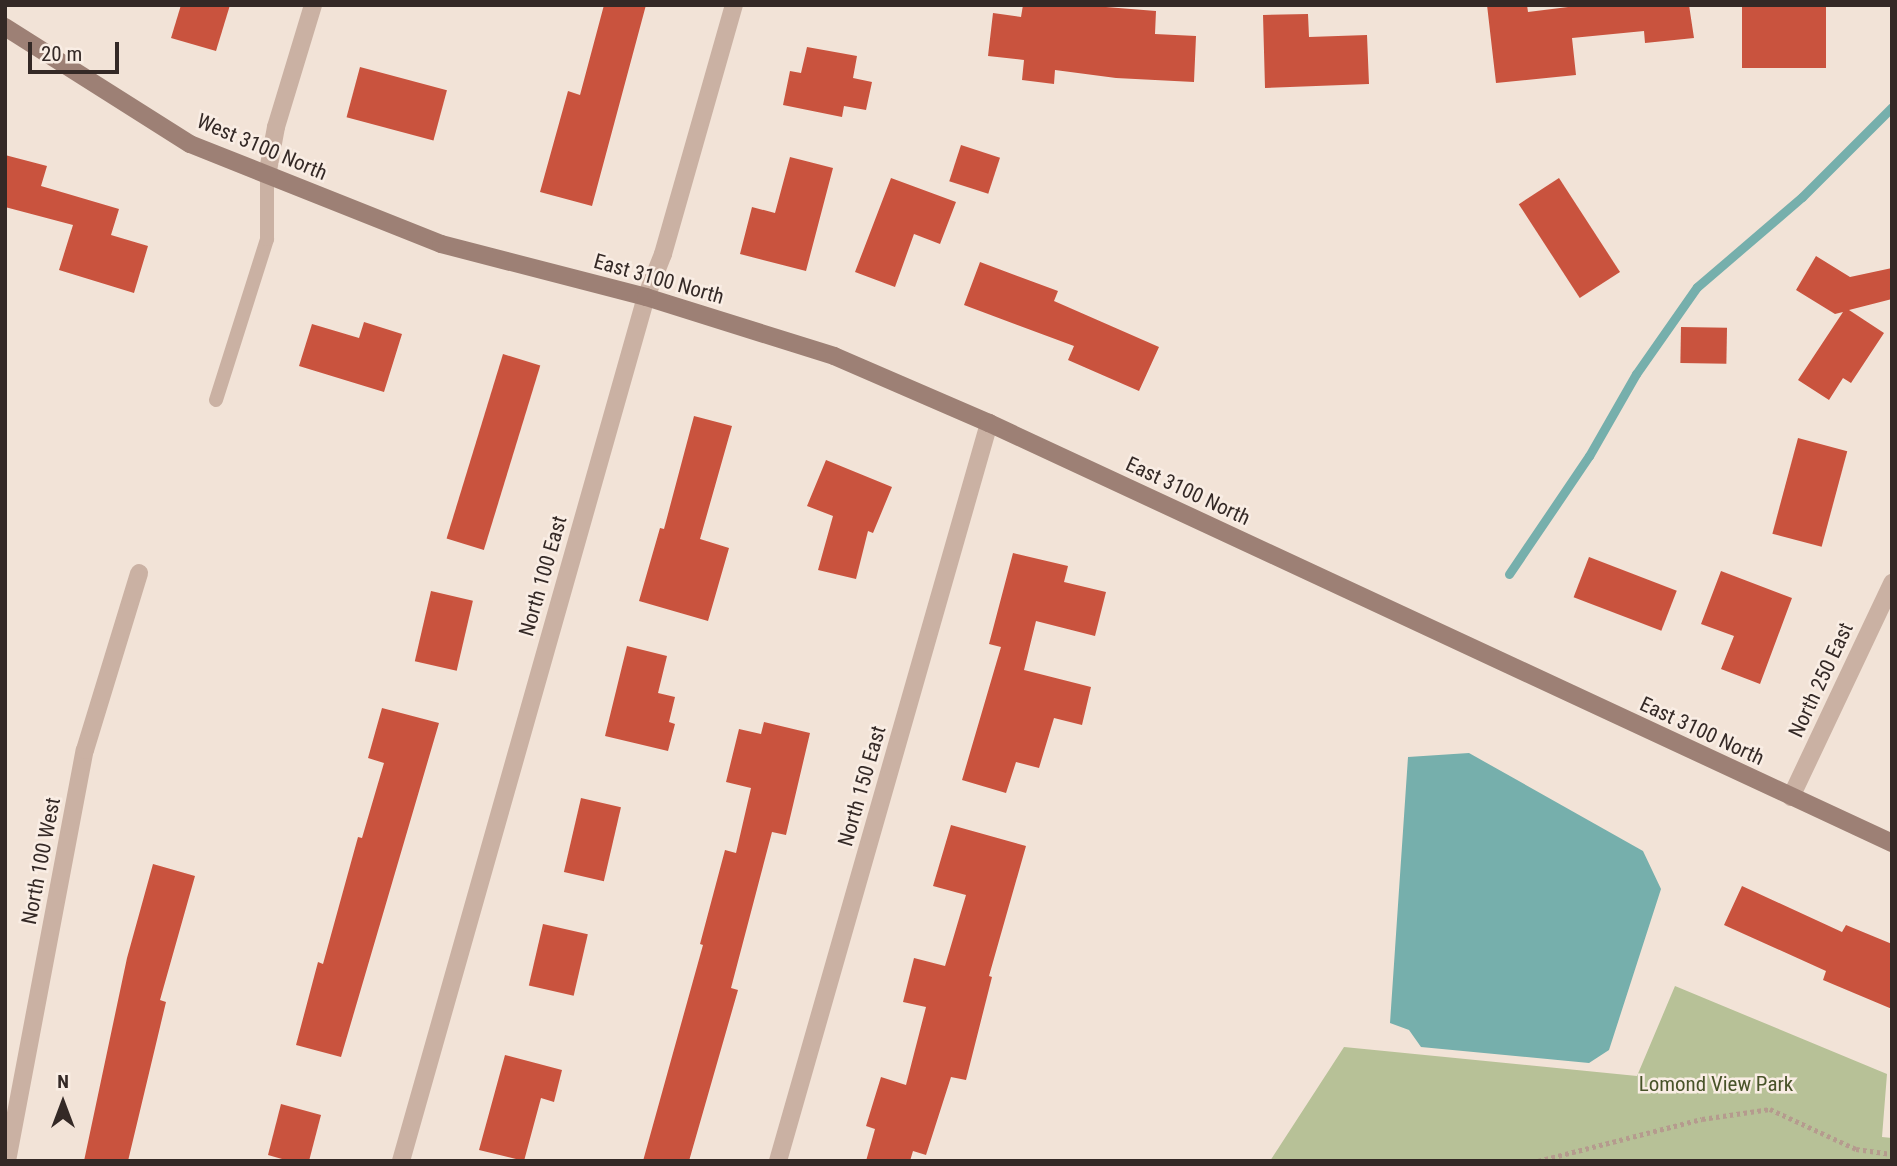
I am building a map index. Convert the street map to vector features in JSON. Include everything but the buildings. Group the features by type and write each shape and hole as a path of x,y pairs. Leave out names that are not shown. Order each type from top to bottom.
{"street":[{"path":"267,176 276,127 313,5"},
{"name":"North 100 East","path":"401,1161 646,297 663,254 734,5"},
{"name":"West 3100 North","path":"5,27 190,144 441,244"},
{"name":"East 3100 North","path":"441,244 646,297 834,356 989,423 1892,842"},
{"name":"North 150 East","path":"778,1161 989,423"},
{"name":"North 100 West","path":"7,1161 85,750 139,573"},
{"name":"North 250 East","path":"1791,797 1892,583"}],"lane":[{"path":"216,400 267,239 267,176"}],"path":[{"path":"1538,1161 1702,1119 1770,1109 1856,1149 1892,1154"}],"green space":[{"name":"Lomond View Park","path":"1675,986 1887,1074 1882,1137 1892,1138 1892,1161 1270,1161 1344,1047 1637,1076"}],"water":[{"path":"1469,753 1643,851 1661,889 1609,1050 1589,1063 1421,1047 1409,1030 1390,1023 1408,757"}],"waterway":[{"path":"1509,574 1589,456 1636,374 1697,287 1802,197 1892,107"}]}
